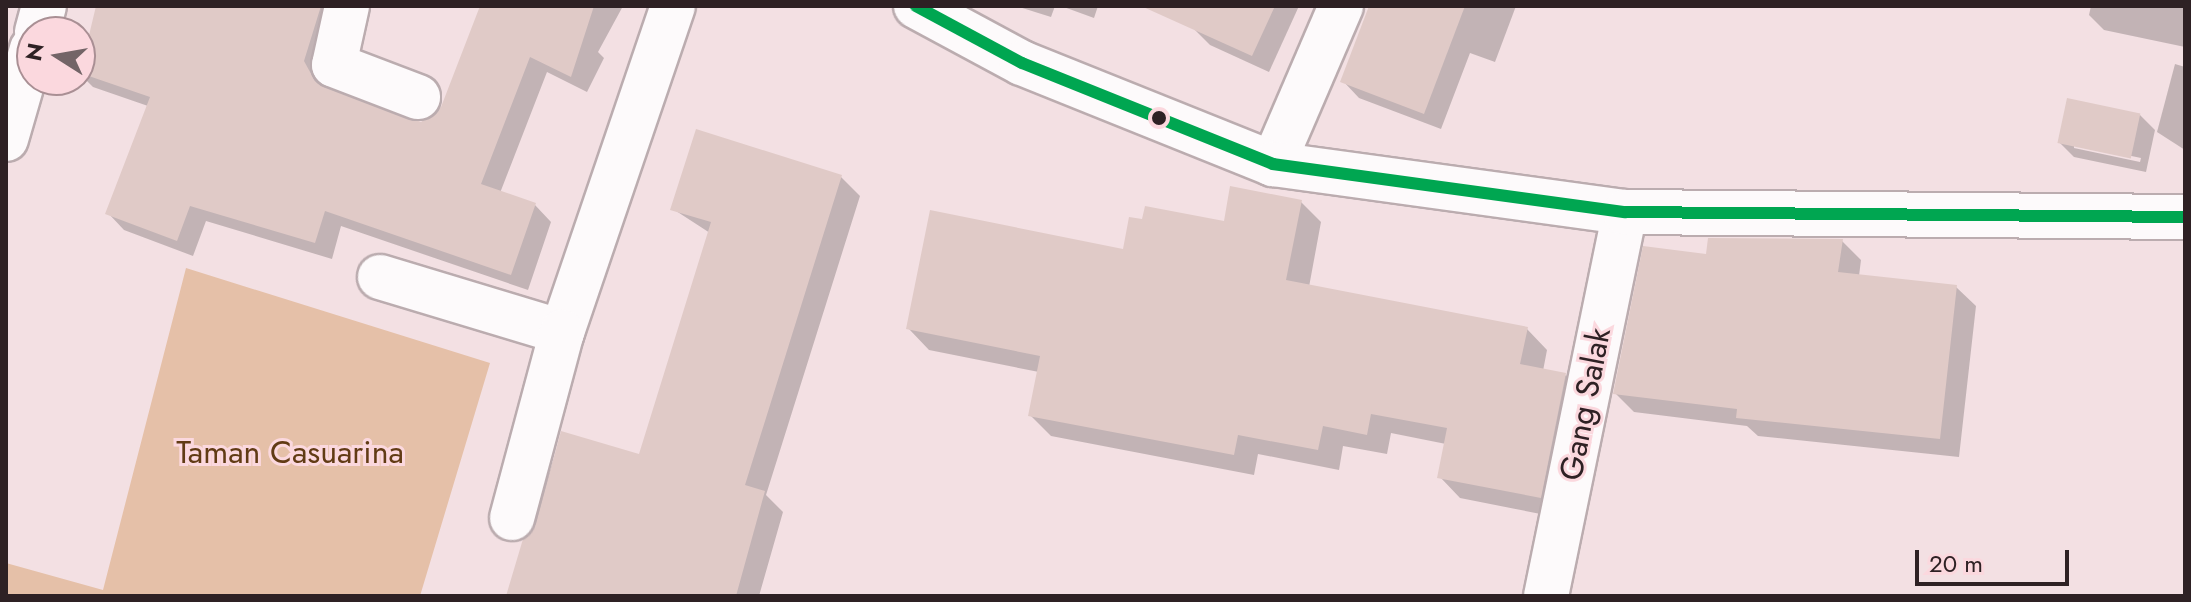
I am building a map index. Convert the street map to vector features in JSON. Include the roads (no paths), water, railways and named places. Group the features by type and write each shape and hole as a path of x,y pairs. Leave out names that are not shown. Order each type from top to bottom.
{"street":[{"path":"347,6 334,65 418,97"},
{"path":"512,518 562,332 673,6"},
{"path":"916,6 1022,63 1273,164 1625,212 2185,217"},
{"path":"1273,164 1341,6"},
{"path":"6,139 18,96"},
{"name":"Gang Salak","path":"1546,596 1625,212"},
{"path":"380,277 562,332"}],"park label":[{"name":"Taman Casuarina","path":"290,452"}]}
